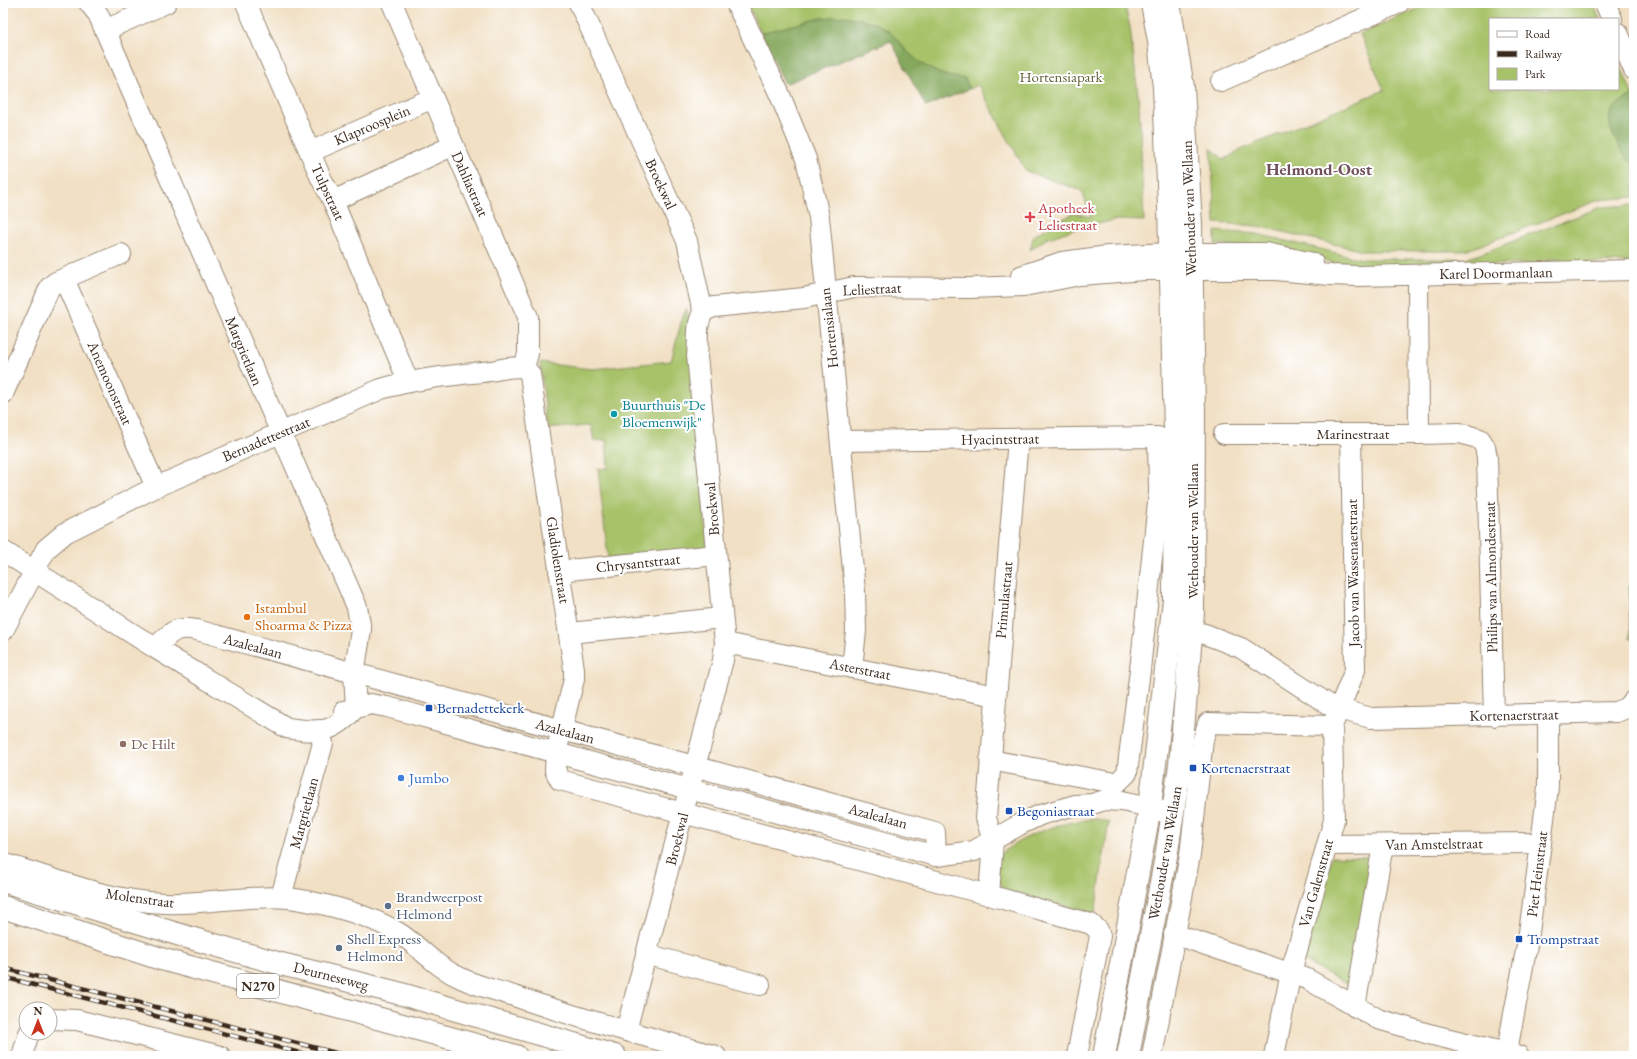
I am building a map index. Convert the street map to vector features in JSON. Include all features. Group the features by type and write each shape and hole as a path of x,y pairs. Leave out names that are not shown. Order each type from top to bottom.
{"main road":[{"name":"Wethouder van Wellaan","path":"1128,1056 1173,815 1182,750 1182,629 1194,413 1164,88 1159,41 1152,3"},
{"name":"Wethouder van Wellaan","path":"1169,3 1183,87 1181,262"},
{"name":"Wethouder van Wellaan","path":"1104,1056 1182,629"},
{"name":"Deurneseweg","path":"3,881 281,964 398,993 615,1056"},
{"name":"Deurneseweg","path":"3,907 161,959 516,1056"}],"street":[{"name":"Margrietlaan","path":"89,3 98,14 357,607 361,630 354,674 356,707"},
{"path":"104,30 166,3"},
{"name":"Tulpstraat","path":"246,3 310,152 333,201 408,381"},
{"name":"Dahliastraat","path":"392,3 452,146 528,317 528,354 524,367"},
{"name":"Broekwal","path":"579,3 687,241 701,304 704,311 700,317 698,325 699,340 697,356 725,643 723,660 694,766 684,812 626,1031"},
{"name":"Hortensialaan","path":"736,3 780,95 806,159 819,218 855,591 856,632 852,668"},
{"path":"1221,80 1399,3"},
{"path":"1605,3 1612,18"},
{"path":"1619,35 1634,70"},
{"name":"Klaproosplein","path":"310,152 433,98"},
{"path":"333,201 452,146"},
{"name":"Karel Doormanlaan","path":"1181,262 1266,253 1310,262 1357,276 1634,270"},
{"path":"3,394 50,286 121,254"},
{"name":"Leliestraat","path":"704,311 714,307 804,298 854,287 970,288 1024,286 1181,262"},
{"path":"1418,275 1419,434"},
{"name":"Anemoonstraat","path":"64,279 156,487"},
{"name":"Bernadettestraat","path":"3,632 46,549 65,533 156,487 381,389 408,381 484,372 502,367 524,367"},
{"name":"Gladiolenstraat","path":"524,367 530,374 569,633 574,679 556,753"},
{"name":"Marinestraat","path":"1224,434 1460,433 1480,439"},
{"name":"Jacob van Wassenaerstraat","path":"1336,718 1355,670 1351,434"},
{"name":"Hyacintstraat","path":"841,441 1158,437 1159,493 1140,670 1126,773 1118,782 1110,782 990,760"},
{"name":"Primulastraat","path":"993,841 986,818 1018,439"},
{"name":"Philips van Almondestraat","path":"1480,439 1486,447 1488,457 1494,716"},
{"path":"3,552 35,570 155,648 287,728 303,730 332,729 348,717 356,707"},
{"name":"Chrysantstraat","path":"559,571 716,554"},
{"path":"569,633 722,618"},
{"name":"Azalealaan","path":"155,648 175,629 185,628 935,832 936,856"},
{"name":"Kortenaerstraat","path":"1182,629 1227,641 1241,648 1315,696 1336,718"},
{"name":"Asterstraat","path":"725,643 996,696"},
{"name":"Kortenaerstraat","path":"1208,723 1336,718 1548,715 1616,712 1627,708 1634,700"},
{"name":"Azalealaan","path":"356,707 371,704 387,707 688,790 936,856 974,851 1019,825 1040,815 1075,804 1092,804 1105,800 1122,801 1149,813 1173,815"},
{"name":"Piet Heinstraat","path":"1511,1055 1548,787 1548,715"},
{"name":"Van Galenstraat","path":"1274,1056 1291,972 1334,820 1336,718"},
{"name":"Wethouder van Wellaan","path":"1152,1056 1190,855 1203,740 1208,723"},
{"name":"Margrietlaan","path":"281,898 323,743 318,730"},
{"name":"Azalealaan","path":"556,753 554,770 560,780 989,894 1091,924 1098,930 1100,936 1077,1056"},
{"path":"989,894 993,841"},
{"name":"Van Amstelstraat","path":"1327,845 1541,843"},
{"path":"1355,1007 1383,845"},
{"name":"Molenstraat","path":"3,863 88,889 133,900 188,904 281,898"},
{"path":"281,898 306,901 369,918 402,935 439,967 464,980 557,1011 716,1056"},
{"path":"1174,934 1291,972 1307,979 1378,1019 1511,1055"},
{"path":"646,954 760,986"},
{"path":"58,1019 77,1020 220,1056"},
{"path":"22,1056 27,1041"}],"green space":[{"name":"Hortensiapark","path":"747,3 1124,3 1130,27 1139,103 1144,221 1116,220 1078,228 1046,239 1030,250 1034,235 1074,213 1091,217 1082,191 1026,171 978,85 969,89 968,86 926,103 889,33 761,33"},
{"path":"1431,3 1593,3 1600,18 1489,18 1489,90 1619,90 1619,62 1633,95 1618,104 1629,161 1634,162 1634,197 1599,200 1473,248 1459,251 1363,251 1258,226 1215,223 1211,148 1224,160 1238,151 1384,90 1360,34"},
{"path":"845,16 869,21 886,29 918,61 932,70 948,76 965,78 969,89 926,107 891,41 785,84 761,33 821,18"},
{"path":"1633,95 1634,162 1629,161 1614,138 1609,117 1615,106"},
{"path":"1634,205 1634,262 1348,267 1297,252 1215,244 1215,231 1257,234 1362,259 1460,259 1475,256 1601,207"},
{"path":"687,308 708,553 608,558 598,469 608,468 606,440 594,441 591,426 587,425 548,429 540,363 592,369 671,361 682,319"},
{"path":"1634,583 1634,639 1630,639 1629,584"},
{"path":"1097,819 1109,822 1095,914 1007,891 1000,884 997,876 998,856 1008,848 1031,835 1044,830 1071,822"},
{"path":"1332,856 1373,857 1350,985 1303,961"}],"railway":[{"path":"3,968 348,1056"},
{"path":"3,977 312,1056"}],"place":[{"name":"Apotheek Leliestraat","path":"1030,217"},
{"name":"Buurthuis \"De Bloemenwijk\"","path":"614,414"},
{"name":"Istambul Shoarma & Pizza","path":"247,617"},
{"name":"Bernadettekerk","path":"429,708"},
{"name":"De Hilt","path":"123,744"},
{"name":"Kortenaerstraat","path":"1193,768"},
{"name":"Jumbo","path":"401,778"},
{"name":"Begoniastraat","path":"1009,811"},
{"name":"Brandweerpost Helmond","path":"388,906"},
{"name":"Trompstraat","path":"1519,939"},
{"name":"Shell Express Helmond","path":"339,948"}],"district":[{"name":"Helmond-Oost","path":"1319,169"}]}
